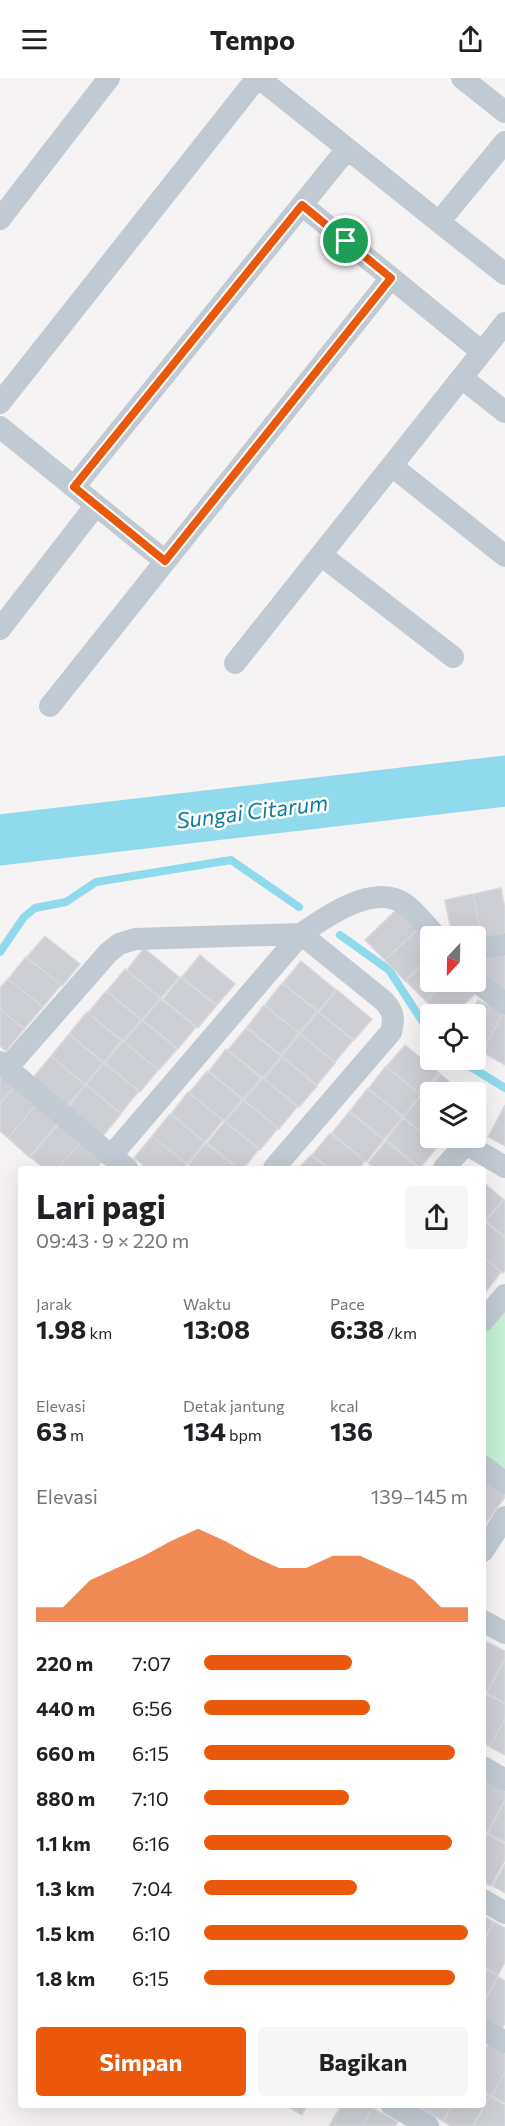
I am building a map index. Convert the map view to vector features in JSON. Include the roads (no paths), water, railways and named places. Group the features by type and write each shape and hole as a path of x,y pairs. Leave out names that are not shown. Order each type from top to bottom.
{"street":[{"path":"0,219 109,78"},
{"path":"0,403 258,78 505,274"},
{"path":"462,78 505,112"},
{"path":"439,222 505,142"},
{"path":"74,487 347,148"},
{"path":"302,205 482,352"},
{"path":"50,706 391,278"},
{"path":"235,663 505,323"},
{"path":"462,378 505,412"},
{"path":"4,438 74,487 165,561"},
{"path":"392,466 505,556"},
{"path":"0,629 96,505"},
{"path":"321,555 453,657"},
{"path":"276,1166 391,1032 394,1020 392,1009 384,1001 301,934 135,939 119,944 4,1065 119,1162 301,934 338,909 356,902 384,897 396,899 426,926"},
{"path":"486,947 505,944"},
{"path":"486,989 505,1004"},
{"path":"446,1166 466,1144 505,1167"},
{"path":"486,1317 505,1295"},
{"path":"486,1546 505,1517"},
{"path":"486,1623 505,1633"},
{"path":"486,1769 505,1780"},
{"path":"486,1902 505,1913"},
{"path":"486,2031 505,2042"},
{"path":"398,2108 428,2126"}],"waterway":[{"name":"Sungai Citarum","path":"0,840 505,781"},
{"path":"0,952 24,917 35,908 66,902 96,882 231,860 299,907"},
{"path":"340,935 389,970 420,1018"},
{"path":"476,1070 505,1088"}]}
